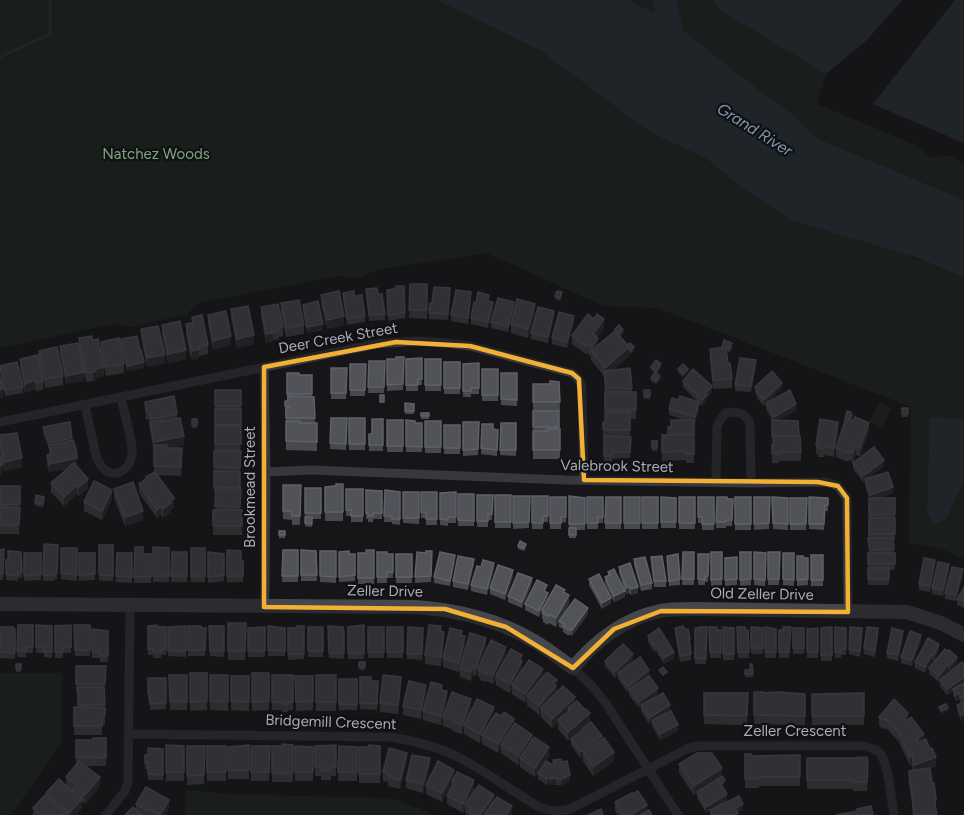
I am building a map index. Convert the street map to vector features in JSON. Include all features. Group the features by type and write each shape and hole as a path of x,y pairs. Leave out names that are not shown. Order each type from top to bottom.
{"street":[{"name":"Deer Creek Street","path":"0,422 376,344 416,341 446,343 470,346 572,373 579,380 582,389 584,480"},
{"name":"Brookmead Street","path":"264,367 266,472 264,607"},
{"path":"85,405 99,463 104,470 119,473 131,462 132,452 121,398"},
{"path":"716,482 717,428 725,413 735,412 744,415 750,423 751,483"},
{"name":"Valebrook Street","path":"266,472 312,470 584,480 827,482 838,486 847,498 848,612"},
{"name":"Zeller Drive","path":"0,604 415,607 445,609 476,616 506,627 535,642 573,668 591,685 605,702 678,815"},
{"path":"106,815 125,791 128,782 130,606"},
{"name":"Old Zeller Drive","path":"573,668 583,656 614,629 661,610 907,612 941,623 964,635"},
{"name":"Bridgemill Crescent","path":"129,734 391,736 456,756 537,806 555,811 570,809 649,770"},
{"name":"Zeller Crescent","path":"649,770 689,748 699,746 871,748 878,751 885,763 894,815"}],"highlighted area":[{"path":"396,342 470,346 572,373 579,379 584,480 818,482 838,486 847,498 848,612 661,611 614,629 573,668 506,627 445,609 264,607 264,367"}],"green space":[{"name":"Natchez Woods","path":"0,0 437,0 541,51 650,131 707,159 742,188 964,278 964,419 931,417 950,512 964,482 964,559 942,549 909,543 911,407 658,308 604,306 487,253 376,270 358,278 338,276 198,303 187,314 131,327 113,324 0,348"},
{"path":"629,0 653,0 656,12 638,6"},
{"path":"677,0 714,0 718,9 826,74 817,104 918,146 929,157 951,156 964,163 964,200 816,138 796,117 683,30"},
{"path":"880,402 892,409 881,428 869,421"},
{"path":"0,673 62,673 61,744 11,815 0,815"},
{"path":"186,790 229,794 379,798 395,800 436,815 185,815"}],"water":[{"name":"Grand River","path":"437,0 629,0 655,12 653,0 677,0 683,30 796,117 816,138 964,200 964,278 915,257 791,220 742,188 707,159 650,132 541,51"},
{"path":"714,0 902,0 867,40 826,74 718,9"},
{"path":"955,0 964,0 964,143 873,104"},
{"path":"930,417 964,419 964,482 945,520 934,524 927,514"}],"building":[{"path":"410,284 427,284 427,310 409,310"},
{"path":"396,286 404,286 405,313 388,315 387,290 396,289"},
{"path":"434,287 450,288 448,314 429,313"},
{"path":"377,288 378,294 382,294 385,314 369,315 366,289"},
{"path":"456,290 471,292 468,318 451,315"},
{"path":"339,291 344,316 327,320 321,295"},
{"path":"354,291 354,296 362,295 365,316 347,319 343,293"},
{"path":"557,291 562,292 560,298 555,296"},
{"path":"478,292 489,295 488,301 493,302 488,322 471,318"},
{"path":"498,298 514,302 508,327 491,322"},
{"path":"517,299 535,304 528,329 511,324"},
{"path":"299,300 304,325 286,328 281,303"},
{"path":"318,301 323,324 307,327 303,305"},
{"path":"278,304 283,327 266,334 261,307"},
{"path":"248,306 254,335 237,339 231,309"},
{"path":"538,307 554,311 548,337 531,333"},
{"path":"226,311 231,336 213,341 208,315"},
{"path":"559,312 574,316 567,342 552,338"},
{"path":"588,314 594,319 597,314 604,319 593,334 598,338 592,347 587,344 586,346 572,335"},
{"path":"202,315 208,345 192,351 186,324 193,323 192,317"},
{"path":"180,321 186,350 168,354 162,325"},
{"path":"619,325 623,330 620,333 615,329"},
{"path":"158,326 165,355 147,358 141,329"},
{"path":"615,331 629,347 605,368 591,351"},
{"path":"92,336 92,340 98,339 104,367 86,373 79,338"},
{"path":"137,336 144,362 127,366 121,339"},
{"path":"119,338 124,364 106,367 101,342"},
{"path":"724,340 732,343 730,349 722,347"},
{"path":"78,343 84,372 66,376 60,346"},
{"path":"630,343 634,347 630,351 627,345"},
{"path":"57,347 63,376 45,379 39,351"},
{"path":"726,347 732,379 713,380 710,349"},
{"path":"38,355 43,381 36,383 35,380 25,384 20,359"},
{"path":"396,357 404,357 403,384 387,385 387,359 396,359"},
{"path":"422,358 422,379 418,379 418,385 406,385 406,359"},
{"path":"740,358 756,360 751,386 735,385"},
{"path":"425,359 441,359 441,385 425,385"},
{"path":"656,360 661,364 656,371 651,367"},
{"path":"369,361 385,361 384,387 368,387"},
{"path":"17,362 23,387 5,390 0,366"},
{"path":"444,362 460,362 460,388 444,388"},
{"path":"479,363 479,388 463,391 463,364"},
{"path":"350,364 366,364 365,390 350,390"},
{"path":"683,364 688,369 683,374 678,369"},
{"path":"331,368 347,368 346,393 331,393"},
{"path":"630,368 632,388 606,389 604,371"},
{"path":"482,369 498,369 498,395 482,395"},
{"path":"693,369 712,386 702,400 683,381"},
{"path":"772,371 782,383 764,400 755,387"},
{"path":"655,372 660,376 656,381 651,378"},
{"path":"287,373 312,375 312,394 287,394"},
{"path":"501,373 517,373 517,400 501,399"},
{"path":"550,381 559,382 560,402 533,402 533,384 550,384"},
{"path":"215,390 241,390 241,406 215,406"},
{"path":"644,390 650,390 650,396 644,396"},
{"path":"790,390 796,404 774,417 766,403"},
{"path":"605,392 636,392 636,410 605,410"},
{"path":"380,395 384,395 384,402 380,402"},
{"path":"174,396 177,414 151,419 149,411 146,411 145,402"},
{"path":"288,396 314,397 315,418 286,418 286,408 289,406 285,406 285,401 288,401"},
{"path":"680,396 699,402 695,417 669,409 672,398 678,400"},
{"path":"405,403 414,404 414,411 405,411"},
{"path":"902,408 908,408 908,414 902,414"},
{"path":"215,409 241,409 241,425 215,425"},
{"path":"533,411 559,411 559,427 533,427"},
{"path":"847,411 852,415 850,420 845,419"},
{"path":"605,412 630,412 630,430 603,429"},
{"path":"421,413 429,413 429,416 421,416"},
{"path":"855,417 869,423 860,448 856,446 853,453 849,451 848,453 836,448 846,418 853,421"},
{"path":"180,418 184,436 154,442 150,422"},
{"path":"331,418 347,418 346,444 330,443"},
{"path":"349,418 365,418 365,444 349,444"},
{"path":"192,419 197,419 197,425 192,425"},
{"path":"372,419 383,419 383,445 369,445"},
{"path":"820,419 838,422 834,448 825,446 818,448 816,445"},
{"path":"387,420 403,420 403,446 387,446"},
{"path":"406,420 422,423 422,447 406,446"},
{"path":"671,420 694,420 694,434 668,435"},
{"path":"772,420 798,421 799,436 772,436"},
{"path":"286,421 317,423 317,442 286,441"},
{"path":"425,421 441,421 441,447 425,447"},
{"path":"70,422 72,438 49,443 43,427"},
{"path":"463,422 479,422 478,449 463,450"},
{"path":"501,423 516,423 516,450 500,450"},
{"path":"482,424 493,424 493,429 498,430 497,450 481,448"},
{"path":"444,425 460,425 460,448 444,448"},
{"path":"215,426 241,426 241,444 215,444"},
{"path":"547,429 560,429 560,450 533,450 533,431 547,431"},
{"path":"17,433 22,458 4,462 0,435"},
{"path":"694,434 694,454 686,454 686,451 662,452 662,435"},
{"path":"604,436 631,437 630,452 604,456"},
{"path":"774,436 800,436 801,452 772,454"},
{"path":"73,440 77,458 49,464 47,455 51,454 49,445"},
{"path":"652,441 657,441 657,448 652,448"},
{"path":"154,445 182,448 181,467 154,466"},
{"path":"874,447 884,460 863,476 853,463"},
{"path":"214,451 241,451 240,468 214,467"},
{"path":"74,463 88,479 64,497 51,483"},
{"path":"214,471 240,472 240,488 214,487"},
{"path":"155,472 174,498 163,509 161,506 157,510 139,484"},
{"path":"888,472 893,487 870,495 865,479"},
{"path":"94,481 112,490 102,511 84,502"},
{"path":"133,482 143,511 125,517 114,489"},
{"path":"336,484 343,484 343,512 325,512 325,487 336,486"},
{"path":"283,485 301,485 300,516 292,516 292,511 283,511"},
{"path":"0,486 20,486 20,504 0,505"},
{"path":"216,488 241,488 240,507 215,506"},
{"path":"305,488 321,488 321,513 305,513"},
{"path":"346,489 363,489 363,516 351,516 351,510 346,510"},
{"path":"366,490 382,491 382,513 373,513 373,516 368,516"},
{"path":"385,490 400,492 400,519 384,516"},
{"path":"403,492 419,492 419,518 403,518"},
{"path":"421,492 437,492 437,519 426,519 426,512 421,512"},
{"path":"456,492 456,517 448,517 448,520 440,519 440,493"},
{"path":"458,494 474,494 474,521 458,520"},
{"path":"36,495 44,497 43,504 35,503"},
{"path":"477,495 493,495 492,514 488,514 488,521 477,521"},
{"path":"495,495 511,495 511,522 495,522"},
{"path":"513,496 530,496 529,522 513,523"},
{"path":"532,496 548,496 548,516 543,516 543,523 532,523"},
{"path":"569,496 585,498 585,524 569,524"},
{"path":"550,497 566,497 566,517 561,517 561,523 550,523"},
{"path":"587,497 603,497 603,517 598,517 598,523 587,523"},
{"path":"606,497 621,497 621,523 605,523"},
{"path":"624,497 640,497 640,523 624,523"},
{"path":"642,497 658,497 658,523 642,523"},
{"path":"661,497 676,498 676,522 661,522"},
{"path":"679,497 695,497 695,523 679,523"},
{"path":"698,497 714,497 714,524 702,524 702,517 698,517"},
{"path":"717,497 733,499 732,520 716,522"},
{"path":"735,497 751,497 751,524 735,524"},
{"path":"754,497 770,497 769,523 754,524"},
{"path":"772,497 788,498 788,524 773,523"},
{"path":"809,497 828,498 828,505 825,505 824,524 809,524"},
{"path":"790,498 807,498 806,524 790,524"},
{"path":"869,498 895,498 895,514 869,515"},
{"path":"0,507 20,508 19,525 0,525"},
{"path":"213,510 242,510 242,526 213,526"},
{"path":"305,517 312,517 312,524 305,523"},
{"path":"869,518 895,518 895,534 869,534"},
{"path":"569,528 576,528 576,535 569,535"},
{"path":"279,531 285,531 285,535 279,535"},
{"path":"868,538 893,538 894,549 870,550"},
{"path":"520,541 526,544 524,548 518,546"},
{"path":"44,544 58,545 57,573 54,575 43,575"},
{"path":"99,545 113,545 113,576 99,574"},
{"path":"135,547 143,547 143,554 151,554 151,577 134,577"},
{"path":"153,547 169,548 169,576 153,576"},
{"path":"61,548 77,548 77,575 61,573"},
{"path":"191,548 205,548 205,576 191,576"},
{"path":"4,549 3,574 0,574 0,550"},
{"path":"227,550 241,551 243,576 227,576"},
{"path":"283,550 298,550 298,576 282,576"},
{"path":"301,550 316,551 317,575 301,575"},
{"path":"366,550 374,550 374,578 358,578 358,553 366,553"},
{"path":"8,551 21,552 22,572 18,572 18,575 6,575"},
{"path":"320,551 336,551 336,577 320,576"},
{"path":"349,551 349,554 355,554 355,575 339,577 339,552"},
{"path":"426,551 432,551 431,576 415,577 417,552 426,553"},
{"path":"172,552 187,552 187,576 171,576"},
{"path":"208,552 224,554 224,575 208,577"},
{"path":"377,552 393,554 393,572 387,572 387,577 377,577"},
{"path":"440,552 455,555 450,581 434,577"},
{"path":"683,552 694,552 694,579 682,579"},
{"path":"711,552 722,552 722,579 711,580"},
{"path":"740,552 751,552 751,579 740,580"},
{"path":"754,552 766,553 765,580 754,579"},
{"path":"768,552 780,552 779,579 768,579"},
{"path":"24,553 41,553 41,574 24,576"},
{"path":"79,553 95,553 95,574 79,575"},
{"path":"117,553 132,553 132,577 116,576"},
{"path":"783,553 794,553 794,580 783,579"},
{"path":"868,553 895,553 895,564 868,564"},
{"path":"396,554 412,554 412,577 396,577"},
{"path":"678,554 680,579 669,581 667,556"},
{"path":"698,554 709,554 708,576 705,576 705,580 698,579"},
{"path":"811,555 823,555 823,580 811,580"},
{"path":"458,556 474,559 468,584 453,581"},
{"path":"662,556 666,581 654,581 651,557"},
{"path":"797,556 808,558 808,579 797,580"},
{"path":"645,557 652,583 641,585 634,559"},
{"path":"737,557 737,579 725,580 725,558"},
{"path":"924,558 935,560 930,586 919,584"},
{"path":"483,560 494,563 487,589 471,585 477,566 481,567"},
{"path":"938,562 949,564 943,590 932,588"},
{"path":"630,563 638,587 631,589 626,588 619,567"},
{"path":"498,565 513,570 505,594 490,588"},
{"path":"952,567 963,569 956,595 945,593"},
{"path":"868,568 889,568 889,579 868,579"},
{"path":"614,569 625,591 614,596 605,577 610,575 608,572"},
{"path":"518,573 532,578 522,602 508,596"},
{"path":"599,574 611,598 602,603 589,579"},
{"path":"537,580 547,585 544,591 548,593 539,611 525,604"},
{"path":"556,585 569,595 556,618 549,614 548,616 542,610"},
{"path":"964,587 964,602 957,599"},
{"path":"575,599 588,608 572,630 570,628 569,630 559,621"},
{"path":"228,623 246,623 245,651 228,651"},
{"path":"18,625 33,625 33,647 26,647 26,651 17,651"},
{"path":"36,625 52,626 52,652 44,652 44,647 36,647"},
{"path":"71,625 71,647 63,647 63,652 55,652 55,626"},
{"path":"74,625 90,625 90,650 75,650"},
{"path":"157,625 157,627 166,627 166,649 153,652 153,649 148,649 148,626"},
{"path":"364,625 364,654 348,653 348,627"},
{"path":"429,625 441,626 440,631 444,632 441,657 425,655"},
{"path":"186,626 186,651 168,651 168,627"},
{"path":"188,626 206,628 205,650 188,650"},
{"path":"209,626 224,626 224,651 210,651"},
{"path":"268,626 285,628 285,651 268,650"},
{"path":"297,626 304,626 304,654 288,654 288,628 297,628"},
{"path":"328,626 343,627 344,653 329,653"},
{"path":"683,626 688,629 691,654 680,656 675,628"},
{"path":"0,627 15,629 15,653 0,652"},
{"path":"265,627 265,651 248,651 248,628"},
{"path":"308,627 323,627 323,651 308,651"},
{"path":"368,627 384,627 384,652 368,652"},
{"path":"387,627 403,627 403,652 387,652"},
{"path":"408,627 423,628 422,654 407,654"},
{"path":"707,627 706,658 695,658 695,628"},
{"path":"709,627 717,627 717,630 721,630 721,652 710,652"},
{"path":"723,627 734,628 734,654 723,654"},
{"path":"737,627 745,627 745,630 748,630 749,652 738,652"},
{"path":"751,627 763,628 763,648 751,648"},
{"path":"765,627 776,629 776,652 765,652"},
{"path":"783,627 791,627 789,652 779,652 779,630 783,630"},
{"path":"832,627 832,655 821,655 821,628"},
{"path":"835,627 846,628 846,649 841,649 841,652 835,652"},
{"path":"850,627 862,628 860,651 849,649"},
{"path":"867,627 878,628 875,651 864,648"},
{"path":"450,628 462,631 461,636 465,636 459,663 443,658"},
{"path":"659,628 674,652 664,658 648,636"},
{"path":"793,628 804,628 804,648 793,648"},
{"path":"818,628 818,652 807,652 807,629"},
{"path":"892,628 903,631 898,655 887,653"},
{"path":"92,629 108,631 108,656 100,656 100,652 92,652"},
{"path":"910,631 921,635 912,660 901,657"},
{"path":"470,633 486,638 476,668 473,667 471,672 460,668"},
{"path":"928,638 939,644 925,667 915,662"},
{"path":"491,640 506,647 493,675 478,669"},
{"path":"623,644 633,654 615,672 605,661"},
{"path":"511,649 522,655 519,659 522,661 510,684 496,676"},
{"path":"945,649 957,657 939,676 929,668"},
{"path":"640,657 649,670 628,687 618,673"},
{"path":"529,660 543,669 525,694 512,685"},
{"path":"359,662 365,662 365,667 359,667"},
{"path":"962,662 964,677 947,689 940,680"},
{"path":"16,664 21,664 21,669 16,669"},
{"path":"750,664 752,664 753,674 745,674 745,670 750,670"},
{"path":"76,666 106,666 105,684 76,684"},
{"path":"663,667 667,672 663,675 659,670"},
{"path":"547,672 557,680 553,684 556,686 539,706 527,696"},
{"path":"190,673 207,673 207,701 190,702"},
{"path":"252,673 269,673 269,701 252,702"},
{"path":"169,675 187,675 187,702 170,701"},
{"path":"210,675 228,675 228,702 210,701"},
{"path":"272,675 293,675 293,702 282,704 282,702 272,702"},
{"path":"316,675 336,675 336,702 316,702"},
{"path":"383,675 401,677 398,705 380,703"},
{"path":"231,676 249,676 249,702 231,701"},
{"path":"295,676 313,676 313,701 296,702"},
{"path":"649,676 658,688 639,702 629,689"},
{"path":"360,677 371,677 371,681 378,681 377,704 360,703"},
{"path":"148,678 166,678 166,703 150,704"},
{"path":"339,679 357,679 357,705 339,704"},
{"path":"409,681 426,685 421,710 403,706"},
{"path":"431,682 442,685 441,690 447,691 441,716 423,711"},
{"path":"964,683 964,697 961,698 959,693 956,695 953,689"},
{"path":"563,686 575,697 552,719 541,708"},
{"path":"78,687 104,687 105,705 78,705"},
{"path":"452,692 471,699 462,725 443,717"},
{"path":"754,692 805,694 805,716 754,715"},
{"path":"663,693 670,705 649,718 641,705"},
{"path":"704,693 748,693 747,715 704,715"},
{"path":"864,693 864,716 812,716 812,694"},
{"path":"477,699 494,707 480,734 464,725"},
{"path":"894,699 908,713 904,719 906,721 911,717 924,734 917,739 919,742 926,739 936,757 914,765 912,756 910,757 899,733 888,721 879,717"},
{"path":"577,701 590,713 568,732 558,720"},
{"path":"964,702 964,714 961,715 957,705"},
{"path":"946,704 948,708 941,711 939,707"},
{"path":"74,707 105,708 102,726 74,726"},
{"path":"671,711 678,725 660,734 652,720"},
{"path":"504,712 514,719 498,744 482,735 496,713 501,716"},
{"path":"591,722 602,736 580,752 571,739"},
{"path":"515,723 532,735 518,756 501,744"},
{"path":"534,737 549,747 535,768 520,758"},
{"path":"93,738 106,738 106,758 76,757 76,740 93,740"},
{"path":"604,738 614,752 593,767 583,752"},
{"path":"282,744 293,745 293,773 272,773 272,746 282,746"},
{"path":"166,745 184,746 184,772 166,772"},
{"path":"249,745 249,770 228,770 228,747"},
{"path":"336,745 336,767 331,767 331,771 321,771 321,767 315,767 315,746"},
{"path":"369,745 380,746 380,774 359,774 359,747 369,747"},
{"path":"187,746 205,746 204,775 187,776"},
{"path":"207,746 226,746 226,772 207,772"},
{"path":"251,746 270,746 269,772 251,772"},
{"path":"295,746 313,747 313,772 295,772"},
{"path":"339,746 357,747 357,772 338,772"},
{"path":"148,748 163,749 163,775 148,774 145,755 148,755"},
{"path":"389,748 407,753 400,780 388,777 389,774 383,772"},
{"path":"697,753 712,753 722,768 694,786 679,764"},
{"path":"745,754 751,754 751,756 800,755 800,777 745,779"},
{"path":"412,755 430,758 423,784 406,780"},
{"path":"867,757 867,782 807,780 807,758"},
{"path":"561,759 561,762 567,761 570,775 561,779 550,777 547,779 538,773 546,761 554,764 553,760"},
{"path":"79,761 100,777 85,795 66,777"},
{"path":"438,761 454,770 442,793 426,785"},
{"path":"930,768 937,815 914,815 909,771"},
{"path":"457,772 474,780 463,804 447,796"},
{"path":"722,776 725,780 721,783 718,779"},
{"path":"59,779 82,797 69,813 46,793"},
{"path":"718,779 727,794 706,807 697,792"},
{"path":"479,785 494,795 480,815 473,815 469,812 471,808 465,804"},
{"path":"146,787 169,800 160,815 136,804"},
{"path":"638,791 647,805 631,815 623,815 615,802"},
{"path":"45,795 68,815 40,815 33,808"},
{"path":"739,796 743,804 735,808 738,813 712,815 710,810"},
{"path":"497,797 512,806 506,815 484,815"},
{"path":"871,806 873,815 836,815 858,811 857,809"},
{"path":"133,807 142,815 125,815"},
{"path":"601,809 603,815 588,815"},
{"path":"649,810 652,815 640,815"}],"waterway":[{"path":"0,57 50,34 50,0"}]}
